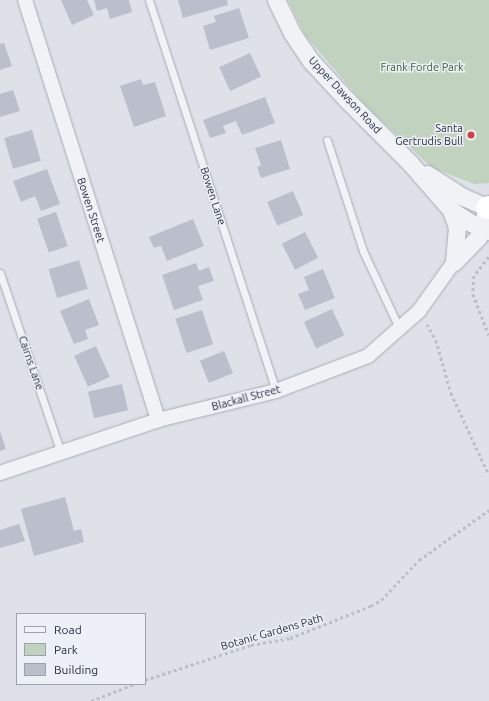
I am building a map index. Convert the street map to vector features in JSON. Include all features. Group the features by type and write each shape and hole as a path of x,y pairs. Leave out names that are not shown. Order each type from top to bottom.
{"street":[{"name":"Bowen Street","path":"25,0 158,420"},
{"name":"Upper Dawson Road","path":"276,0 292,33 311,61 410,163 451,210 487,216"},
{"name":"Upper Dawson Road","path":"410,163 463,197 487,216"},
{"path":"451,210 457,227 454,262"},
{"path":"454,262 478,237 487,216"},
{"name":"Blackall Street","path":"0,473 158,420 276,391 368,356 400,330 419,311 454,262"}],"lane":[{"name":"Bowen Lane","path":"149,0 276,391"},
{"path":"327,140 363,251 400,330"},
{"name":"Cairns Lane","path":"0,273 61,453"}],"path":[{"path":"489,257 474,276 473,294 489,335"},
{"path":"419,311 436,340 451,393 489,475"},
{"name":"Botanic Gardens Path","path":"146,680 251,646 290,638 371,606 382,600 419,560 489,510"},
{"path":"91,701 131,685"}],"green space":[{"name":"Frank Forde Park","path":"288,0 489,0 489,183 474,184 431,167 364,104 305,35"}],"building":[{"path":"61,0 87,0 94,15 72,25"},
{"path":"94,0 129,0 132,12 110,19 107,8 97,11"},
{"path":"178,0 227,0 228,5 183,18"},
{"path":"239,8 249,38 210,50 203,26 216,22 214,16"},
{"path":"4,43 12,66 0,70 0,44"},
{"path":"250,53 261,77 230,91 219,67"},
{"path":"141,79 143,85 155,82 166,116 134,127 120,86"},
{"path":"13,90 20,111 0,117 0,94"},
{"path":"265,97 275,123 242,135 236,121 223,126 226,133 210,138 203,120"},
{"path":"32,130 41,161 13,169 4,138"},
{"path":"281,140 290,169 261,178 257,167 261,165 255,148"},
{"path":"47,169 60,204 41,211 35,196 21,202 13,181"},
{"path":"293,191 303,215 277,226 267,202"},
{"path":"56,212 68,246 49,253 37,219"},
{"path":"193,219 204,246 167,261 161,246 154,248 149,237"},
{"path":"305,232 318,258 295,270 282,244"},
{"path":"79,260 88,289 57,298 48,269"},
{"path":"196,263 199,271 209,267 214,281 198,286 203,300 174,310 162,275"},
{"path":"323,269 335,298 305,310 298,294 309,290 304,277"},
{"path":"89,299 99,325 85,330 88,339 74,344 60,311"},
{"path":"332,309 344,335 316,348 304,322"},
{"path":"202,310 213,344 186,353 175,319"},
{"path":"96,346 110,377 88,387 74,356"},
{"path":"224,351 233,373 209,383 200,361"},
{"path":"122,384 128,410 94,418 88,392"},
{"path":"0,431 6,449 0,451"},
{"path":"65,497 74,531 81,529 84,542 34,556 21,509"},
{"path":"19,524 25,541 0,548 0,530"}],"place":[{"name":"Santa Gertrudis Bull","path":"471,135"}]}
